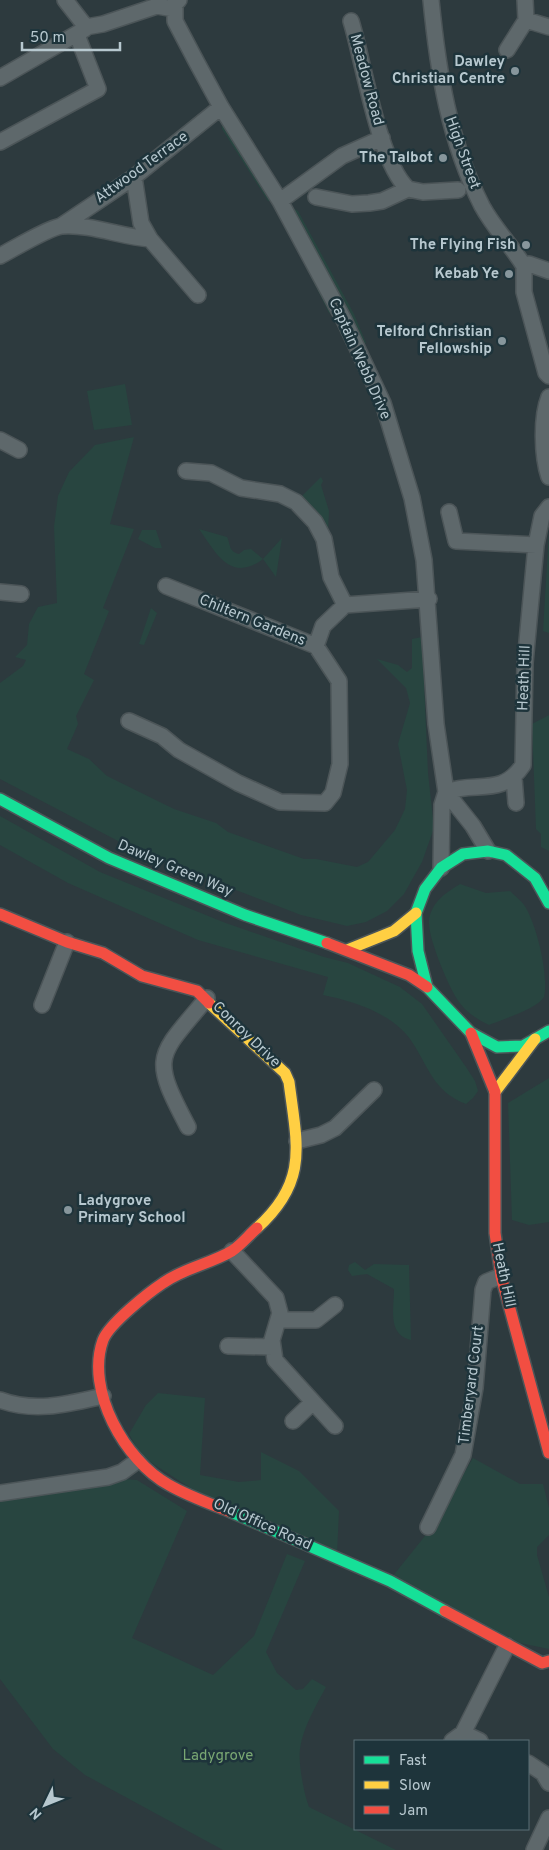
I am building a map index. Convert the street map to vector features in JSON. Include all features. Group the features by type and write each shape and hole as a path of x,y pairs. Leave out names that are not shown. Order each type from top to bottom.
{"street":[{"path":"0,142 98,89 82,31 65,0"},
{"name":"High Street","path":"431,0 439,75 448,119 458,148 483,207 524,266"},
{"path":"507,50 526,20 525,0"},
{"path":"0,78 82,31 157,6 176,10"},
{"name":"Captain Webb Drive","path":"176,10 221,107 280,200 344,320 383,403 412,498 424,560 429,599 436,724 446,792 442,805 441,868"},
{"path":"526,20 549,27"},
{"name":"Meadow Road","path":"351,21 382,138 396,176 408,189"},
{"name":"Attwood Terrace","path":"0,256 61,226 134,177 221,107"},
{"name":"Meadow Road","path":"280,200 342,156 382,138"},
{"path":"134,177 141,223 150,239 198,295"},
{"path":"316,197 352,204 382,201 408,189 423,192 458,190"},
{"name":"Attwood Terrace","path":"61,226 88,227 134,238 150,239"},
{"path":"548,374 524,292 524,266 529,264 549,271"},
{"path":"549,397 546,406 544,430 549,476"},
{"path":"0,440 19,450"},
{"path":"186,471 211,472 241,488 280,494 296,502 315,522 324,539 332,577 345,606"},
{"name":"Heath Hill","path":"514,778 523,765 524,663 536,546 542,516 549,508"},
{"path":"449,512 456,541 536,546"},
{"name":"Chiltern Gardens","path":"129,721 162,736 179,750 238,783 280,802 325,803 333,793 340,764 339,681 316,646 290,638 263,624 166,586"},
{"path":"0,592 21,594"},
{"path":"316,646 323,626 345,606 429,599"},
{"path":"446,792 501,784 514,778 516,803"},
{"path":"446,792 473,826 488,851"},
{"name":"Dawley Green Way","path":"0,799 109,858 245,915 347,950 409,975 428,987"},
{"path":"549,903 535,878 506,855 488,851 463,854 441,868 425,889 416,913 418,951 428,987 471,1033 497,1047 523,1046 549,1031"},
{"path":"535,878 549,879"},
{"path":"347,950 394,931 416,913"},
{"name":"Conroy Drive","path":"0,914 67,942 103,953 142,976 185,986 207,998 285,1073 289,1082 298,1162 288,1192 276,1211 232,1252 171,1277 110,1328 103,1339 98,1363 103,1396"},
{"path":"42,1005 67,942"},
{"path":"188,1128 164,1079 164,1059 172,1041 207,998"},
{"name":"Heath Hill","path":"471,1033 495,1092 495,1233 501,1276 549,1453"},
{"path":"495,1092 535,1039"},
{"path":"297,1141 322,1135 335,1128 374,1090"},
{"path":"232,1252 276,1298 279,1305 272,1347 273,1354 280,1368 335,1426"},
{"name":"Timberyard Court","path":"428,1527 463,1455 475,1388 483,1290 486,1282 501,1276"},
{"path":"278,1320 316,1320 335,1304"},
{"path":"228,1346 272,1347"},
{"path":"0,1400 19,1405 48,1407 103,1396"},
{"name":"Old Office Road","path":"103,1396 112,1424 137,1461 168,1485 390,1581 507,1646 542,1662 549,1661"},
{"path":"293,1421 313,1402"},
{"path":"0,1493 108,1477 122,1472 137,1461"},
{"path":"474,1740 457,1737 507,1646"},
{"path":"529,1764 543,1773 549,1783"},
{"path":"534,1850 549,1818"}],"green space":[{"path":"221,107 280,200 298,211 354,314 366,343 357,349 344,320 329,313 308,271 316,266 280,201 268,201 222,129"},
{"path":"125,384 132,425 94,430 87,391"},
{"path":"134,437 110,524 134,529 103,608 109,611 84,674 94,680 76,716 78,724 67,749 89,759 107,776 174,809 216,823 228,832 304,859 316,859 357,867 368,862 395,830 405,809 407,790 398,744 410,703 406,688 377,659 398,665 407,672 412,668 412,639 422,637 428,773 434,828 422,862 404,894 387,911 366,922 347,926 301,915 202,877 118,841 0,779 0,683 23,666 26,660 15,657 27,645 29,624 38,607 57,603 54,527 58,496 69,472 95,445"},
{"path":"321,477 323,481 321,485 329,511 328,531 296,502"},
{"path":"199,529 227,537 231,549 235,553 239,554 244,550 251,549 263,559 251,566 241,568 232,566 218,555"},
{"path":"142,530 156,530 162,548 155,548 138,539"},
{"path":"549,531 549,633 543,631"},
{"path":"282,538 276,577 263,559"},
{"path":"151,608 157,613 144,645 139,644"},
{"path":"549,715 549,851 541,847 541,834 536,829 532,724"},
{"path":"0,816 100,872 223,922 324,957 348,963 400,987 422,1004 466,1067 475,1081 478,1091 466,1104 455,1099 438,1085 410,1039 393,1022 371,1009 323,995 328,977 198,940 68,883 0,845"},
{"path":"460,884 486,893 510,891 526,908 541,952 545,977 544,997 527,1010 489,1025 462,1006 445,974 431,938 429,920 433,908 445,894"},
{"path":"549,1078 549,1222 529,1225 512,1220 508,1103"},
{"path":"355,1262 365,1270 374,1264 409,1265 411,1340 403,1337 398,1332 393,1320 394,1289 367,1274 352,1276 348,1270 349,1265"},
{"path":"158,1393 205,1398 200,1475 239,1482 261,1480 261,1452 299,1471 339,1511 337,1554 203,1496 141,1456 129,1434 146,1405"},
{"path":"473,1458 520,1484 543,1484 549,1508 549,1535 537,1547 537,1555 549,1597 549,1649 520,1643 392,1577 429,1531"},
{"name":"Ladygrove","path":"121,1479 137,1480 187,1511 132,1638 213,1675 254,1636 287,1554 305,1561 266,1652 277,1673 296,1690 303,1689 312,1679 326,1687 307,1725 300,1749 303,1787 307,1801 309,1807 396,1850 223,1850 85,1775 53,1749 0,1679 0,1498"}],"traffic: fast":[{"path":"0,799 109,858 245,915 327,943"},
{"path":"549,903 535,878 506,855 488,851 463,854 441,868 425,889 416,913 418,951 427,987 471,1033 497,1047 523,1046 549,1031"},
{"path":"231,1512 390,1581 445,1611"}],"traffic: slow":[{"path":"347,950 394,931 416,913"},
{"path":"209,1003 285,1073 289,1082 295,1125 296,1161 292,1178 285,1194 274,1211 257,1228"},
{"path":"495,1092 535,1039"}],"traffic: jam":[{"path":"0,914 67,942 103,953 142,976 197,991 209,1003"},
{"path":"327,943 409,975 427,987"},
{"path":"471,1033 495,1092 495,1233 501,1276 549,1453"},
{"path":"231,1512 169,1485 153,1474 138,1459 124,1442 104,1402 99,1360 103,1340 107,1333 139,1301 171,1278 232,1251 257,1228"},
{"path":"445,1611 542,1663 549,1661"}],"place":[{"name":"Dawley Christian Centre","path":"515,71"},
{"name":"The Talbot","path":"443,158"},
{"name":"The Flying Fish","path":"526,245"},
{"name":"Kebab Ye","path":"509,274"},
{"name":"Telford Christian Fellowship","path":"502,341"},
{"name":"Ladygrove Primary School","path":"68,1210"}]}
